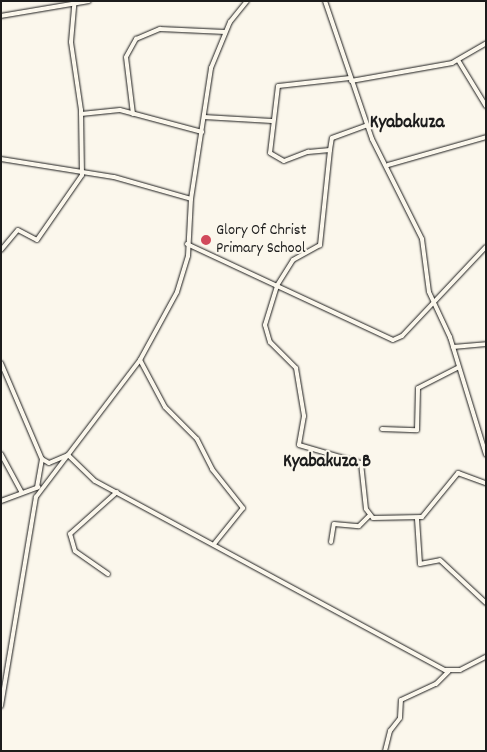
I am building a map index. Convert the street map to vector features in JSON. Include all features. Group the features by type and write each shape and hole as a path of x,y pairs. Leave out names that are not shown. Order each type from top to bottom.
{"street":[{"path":"1,16 88,1"},
{"path":"325,1 350,80 367,125 388,165 422,239 433,300 453,348 457,368 486,455"},
{"path":"1,706 35,503 43,485 140,360 177,292 188,256 186,244 191,199 211,68 225,32 243,2"},
{"path":"1,250 18,230 38,240 82,175 81,114 71,42 74,4"},
{"path":"133,114 126,56 136,39 160,29 225,32"},
{"path":"330,150 308,152 291,160 273,157 272,121 280,85 350,80 458,60 486,43"},
{"path":"458,60 486,106"},
{"path":"81,114 120,110 202,132"},
{"path":"204,117 272,121"},
{"path":"367,125 332,138 320,245 296,257 277,286 264,329 278,352 296,368 304,419 298,443 322,455 362,464 369,516"},
{"path":"388,165 393,162 486,137"},
{"path":"384,157 393,162"},
{"path":"1,160 82,175 114,177 191,199"},
{"path":"186,244 393,340 402,336 433,300 486,248"},
{"path":"453,348 486,344"},
{"path":"140,360 165,407 196,439 212,469 242,508 215,543"},
{"path":"1,363 42,459 48,463 68,455"},
{"path":"382,429 417,430 418,388 457,368"},
{"path":"1,454 22,493"},
{"path":"68,455 88,476 449,671"},
{"path":"36,488 42,459"},
{"path":"486,483 454,474 417,519 420,564 440,560 486,603"},
{"path":"1,501 43,485"},
{"path":"108,574 75,551 70,534 117,492"},
{"path":"332,542 334,524 359,526 369,516 417,519"},
{"path":"385,751 390,731 400,718 401,700 436,684 449,671 486,657"}],"place":[{"name":"Glory Of Christ Primary School","path":"206,240"}],"district":[{"name":"Kyabakuza","path":"407,124"},
{"name":"Kyabakuza B","path":"327,463"}]}
